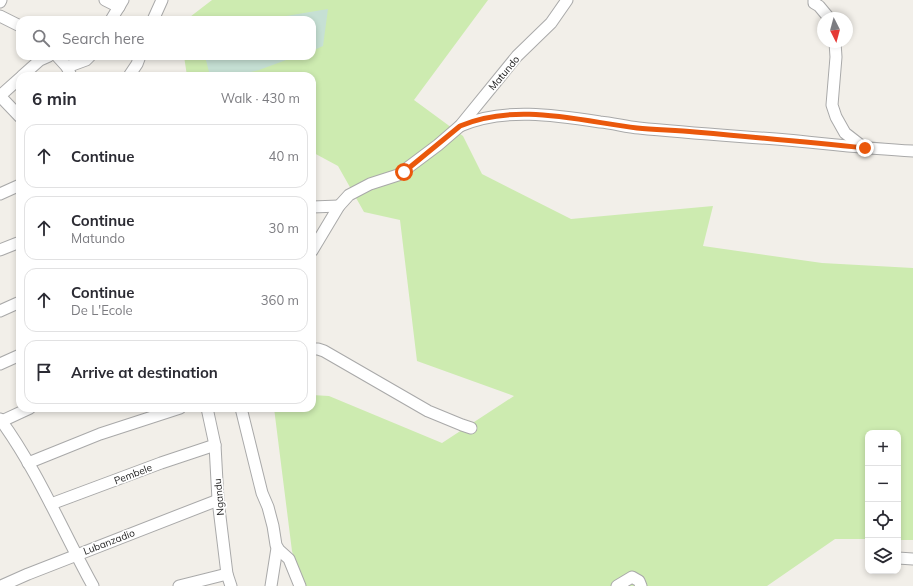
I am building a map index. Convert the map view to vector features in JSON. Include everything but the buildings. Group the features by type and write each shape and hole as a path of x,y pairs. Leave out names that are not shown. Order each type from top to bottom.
{"street":[{"path":"105,0 121,4 114,16"},
{"path":"155,16 162,0"},
{"name":"Matundo","path":"316,244 339,206 349,194 361,188 398,175 438,145 460,126 517,56 551,22 567,0"},
{"path":"814,0 814,3 819,6 824,12"},
{"path":"0,16 16,24"},
{"path":"835,48 832,105 836,117 845,133 865,148"},
{"path":"27,72 40,60"},
{"path":"60,60 69,72 86,60"},
{"path":"132,72 138,60"},
{"path":"16,82 0,96 16,113"},
{"path":"460,126 470,121 492,117 533,114 637,128 913,151"},
{"path":"0,194 16,187"},
{"path":"316,207 339,206"},
{"path":"0,250 16,244"},
{"path":"0,311 16,304"},
{"path":"316,349 324,351 428,411 471,428"},
{"path":"0,364 16,357"},
{"path":"23,412 2,425 28,463 93,586"},
{"path":"28,463 100,434 168,412"},
{"name":"Ngandu","path":"208,412 215,445 218,500 227,574 231,586"},
{"path":"241,412 262,493 268,507 277,548 271,586"},
{"name":"Pembele","path":"51,504 161,463 215,445"},
{"name":"Lubanzadio","path":"1,586 218,500"},
{"path":"277,548 289,558 300,586"},
{"path":"901,558 913,559"},
{"path":"179,586 227,574"},
{"path":"617,586 632,577 638,581 641,586"}],"green space":[{"path":"212,0 488,0 414,100 463,136 482,174 571,219 713,206 703,246 822,263 913,268 913,540 901,540 901,430 865,430 865,539 835,539 767,586 302,586 292,551 275,412 316,412 316,395 329,396 442,443 514,396 417,361 400,220 364,212 338,166 316,154 316,72 186,72 185,60 316,60 316,16 191,16"},
{"path":"328,9 323,46 316,49 316,16 286,16"},
{"path":"206,60 286,60 250,72 209,72"}],"route":[{"path":"404,172 460,126 470,121 484,118 520,114 533,114 600,122 637,128 865,148"}]}
